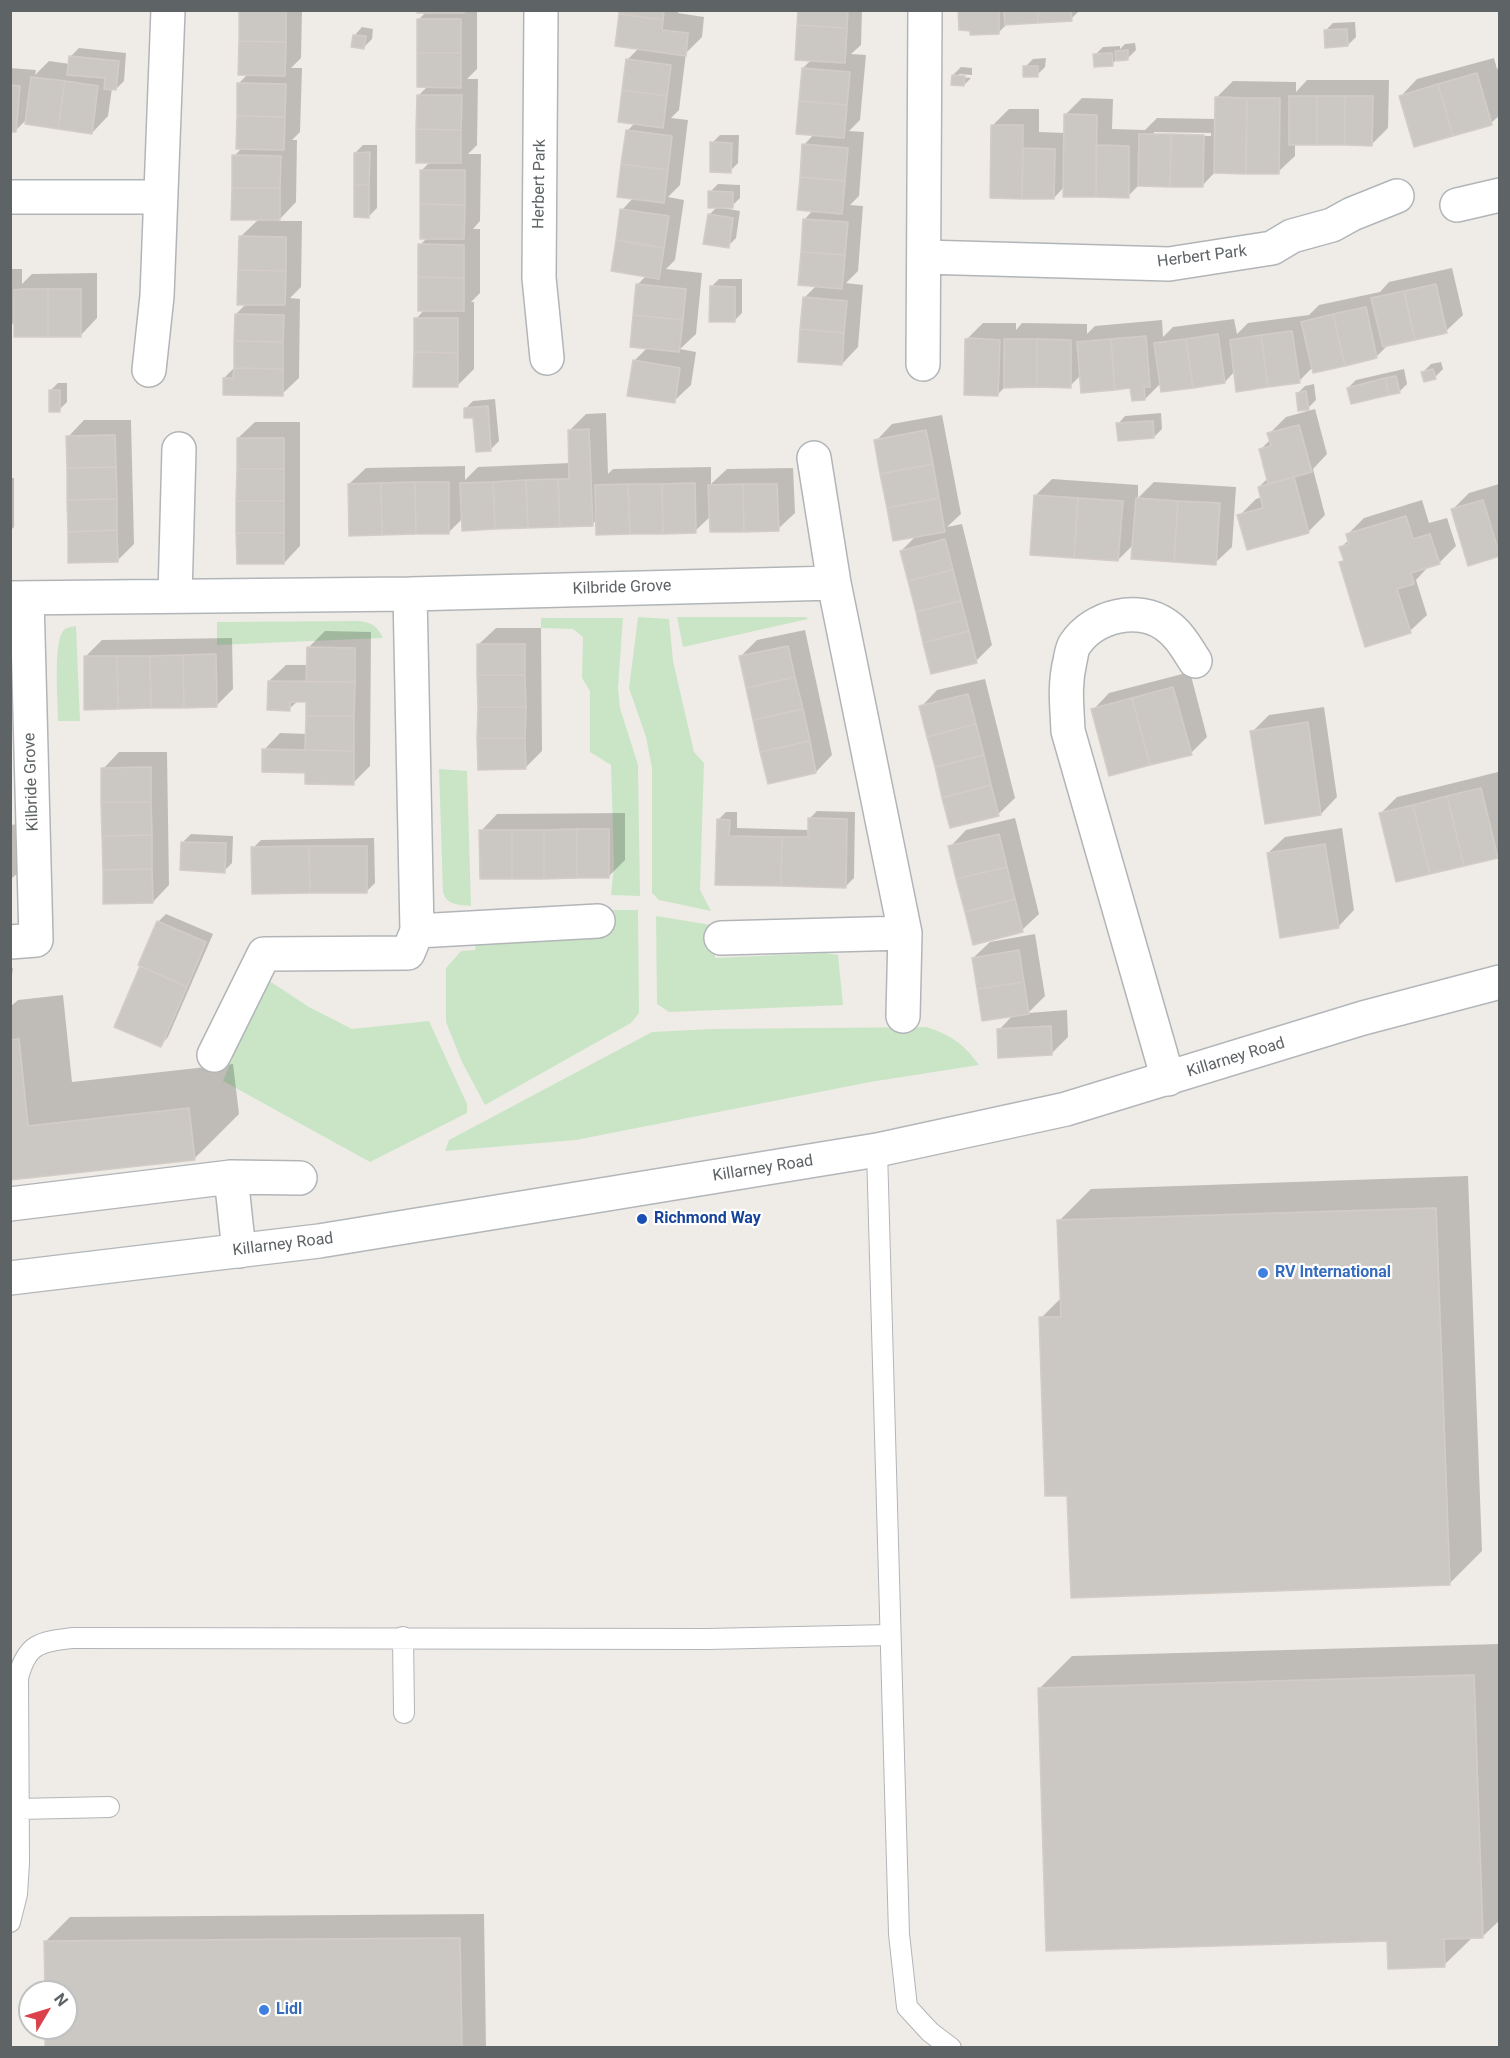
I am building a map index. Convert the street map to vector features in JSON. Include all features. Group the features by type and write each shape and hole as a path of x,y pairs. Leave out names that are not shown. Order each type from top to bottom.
{"street":[{"path":"150,370 157,296 168,10"},
{"name":"Herbert Park","path":"541,10 539,278 547,358"},
{"path":"923,364 925,10"},
{"path":"1457,205 1500,195"},
{"name":"Herbert Park","path":"924,256 1169,264 1272,248 1292,236 1332,225 1352,214 1397,196"},
{"path":"10,197 160,197"},
{"path":"175,596 179,449"},
{"path":"814,458 834,583 905,933 903,1016"},
{"name":"Kilbride Grove","path":"10,942 36,940 19,598 410,594 834,583"},
{"path":"214,1055 264,954 408,953 417,932 410,594"},
{"path":"1168,1079 1068,731 1065,682 1074,645 1093,624 1122,615 1148,616 1165,624 1182,640 1194,661"},
{"path":"417,932 598,921"},
{"path":"721,938 905,933"},
{"name":"Killarney Road","path":"10,1278 319,1241 877,1150 1066,1110 1363,1018 1500,982"},
{"path":"231,1177 239,1251"},
{"path":"10,1204 231,1177 300,1178"}],"lane":[{"path":"877,1150 899,1934 907,2007 928,2040 951,2048"},
{"path":"10,1922 17,1894 18,1678 23,1659 34,1648 49,1641 73,1638 706,1638 890,1635"},
{"path":"403,1637 404,1713"},
{"path":"19,1809 109,1807"}],"green space":[{"path":"638,617 669,619 673,661 694,752 704,763 700,890 711,911 659,900 652,893 652,768 646,737 629,688"},
{"path":"677,617 806,617 808,619 683,647"},
{"path":"541,618 623,618 618,688 620,708 638,765 640,896 611,895 614,866 611,765 590,752 590,691 582,678 583,637 573,629 541,628"},
{"path":"358,621 373,625 383,638 217,645 217,622"},
{"path":"76,626 80,721 58,721 58,648 63,631"},
{"path":"439,769 467,771 471,906 450,902 443,892"},
{"path":"607,910 638,910 639,1013 631,1023 485,1105 462,1062 446,1022 446,968 461,951 475,950 476,942 606,938"},
{"path":"656,916 711,925 715,958 826,953 838,955 843,1005 669,1012 657,1004"},
{"path":"265,978 309,1007 352,1029 429,1021 467,1104 467,1113 370,1162 223,1081"},
{"path":"927,1027 956,1041 979,1065 870,1082 576,1140 445,1151 449,1140 652,1032 711,1029"}],"building":[{"path":"239,10 286,10 286,42 239,41"},
{"path":"417,10 464,10 464,13 417,13"},
{"path":"619,10 664,10 663,20 619,14"},
{"path":"798,10 848,10 847,28 797,25"},
{"path":"958,10 999,10 999,34 970,35 970,31 959,30"},
{"path":"1004,10 1038,10 1038,23 1005,25"},
{"path":"1038,10 1071,10 1072,21 1038,23"},
{"path":"619,14 663,20 662,30 688,33 686,56 615,46"},
{"path":"417,19 461,19 461,53 417,53"},
{"path":"797,25 847,28 845,63 795,60"},
{"path":"1347,29 1348,46 1325,48 1324,30"},
{"path":"353,35 366,36 364,49 351,47"},
{"path":"239,41 286,42 285,76 238,75"},
{"path":"1128,50 1128,60 1116,61 1115,51"},
{"path":"417,53 461,53 461,88 417,87"},
{"path":"1112,53 1113,66 1094,67 1093,54"},
{"path":"69,56 119,61 116,90 104,89 105,78 67,75"},
{"path":"626,59 671,65 667,96 622,90"},
{"path":"1023,66 1038,66 1038,77 1023,77"},
{"path":"802,68 850,72 847,105 799,101"},
{"path":"1477,73 1492,125 1453,136 1438,84"},
{"path":"952,75 965,76 964,86 951,85"},
{"path":"31,77 65,81 58,129 25,124"},
{"path":"65,81 98,86 92,134 58,129"},
{"path":"237,83 286,84 285,117 237,116"},
{"path":"1438,84 1453,136 1414,147 1399,96"},
{"path":"10,85 20,86 16,132 10,132"},
{"path":"622,90 667,96 663,128 618,122"},
{"path":"417,95 462,95 461,130 416,129"},
{"path":"1289,96 1317,96 1317,145 1289,145"},
{"path":"1317,96 1345,96 1345,145 1317,145"},
{"path":"1345,96 1373,96 1372,146 1345,145"},
{"path":"1215,97 1247,98 1246,174 1214,173"},
{"path":"1247,98 1280,98 1279,174 1246,174"},
{"path":"799,101 847,105 844,138 796,134"},
{"path":"1064,114 1097,115 1096,197 1063,197"},
{"path":"237,116 285,117 284,150 236,149"},
{"path":"991,125 1023,125 1022,199 990,198"},
{"path":"416,129 461,130 461,163 416,163"},
{"path":"626,130 672,136 668,170 621,164"},
{"path":"1139,134 1171,134 1170,187 1138,186"},
{"path":"1171,134 1204,135 1203,187 1170,187"},
{"path":"710,142 732,143 731,173 710,172"},
{"path":"802,144 848,148 845,181 800,177"},
{"path":"1096,145 1129,146 1129,198 1096,197"},
{"path":"1023,148 1055,149 1054,199 1022,199"},
{"path":"370,152 369,185 354,185 354,153"},
{"path":"232,155 281,156 280,188 232,188"},
{"path":"621,164 668,170 664,203 617,197"},
{"path":"420,170 465,170 465,205 420,204"},
{"path":"800,177 845,181 842,214 797,210"},
{"path":"354,185 369,185 369,218 354,217"},
{"path":"232,188 280,188 280,220 231,220"},
{"path":"708,191 733,192 733,208 708,208"},
{"path":"420,204 465,205 464,239 420,239"},
{"path":"620,209 669,216 664,248 616,240"},
{"path":"708,214 733,218 729,248 703,244"},
{"path":"803,219 848,222 845,255 801,252"},
{"path":"239,236 286,237 286,271 238,270"},
{"path":"616,240 664,248 659,279 611,271"},
{"path":"418,244 464,245 464,278 418,277"},
{"path":"801,252 845,255 842,289 798,285"},
{"path":"238,270 286,271 285,305 237,305"},
{"path":"418,277 464,278 464,311 418,311"},
{"path":"636,284 686,289 683,320 633,315"},
{"path":"1436,284 1447,333 1415,340 1404,291"},
{"path":"710,286 735,287 735,322 709,322"},
{"path":"48,289 48,337 14,337 14,290"},
{"path":"48,289 81,289 81,337 48,337"},
{"path":"1404,291 1415,340 1383,347 1371,298"},
{"path":"803,297 847,301 844,333 800,329"},
{"path":"1366,307 1377,358 1345,366 1333,314"},
{"path":"235,314 284,315 283,342 234,341"},
{"path":"1333,314 1345,366 1313,373 1301,322"},
{"path":"633,315 683,320 679,352 630,347"},
{"path":"414,318 458,318 458,353 414,352"},
{"path":"800,329 844,333 842,365 798,362"},
{"path":"1292,331 1300,383 1268,387 1261,335"},
{"path":"1218,334 1225,383 1193,388 1186,339"},
{"path":"1261,335 1268,387 1236,392 1230,340"},
{"path":"1146,336 1150,387 1144,387 1145,400 1132,401 1130,388 1115,390 1111,339"},
{"path":"965,339 1000,340 998,396 964,395"},
{"path":"1004,339 1037,339 1037,387 1004,388"},
{"path":"1037,339 1071,340 1071,388 1037,387"},
{"path":"1111,339 1115,390 1081,393 1077,342"},
{"path":"1186,339 1193,388 1161,392 1154,343"},
{"path":"234,341 283,342 283,369 234,368"},
{"path":"414,352 458,353 458,387 413,387"},
{"path":"633,360 680,368 675,403 627,396"},
{"path":"234,368 283,369 283,396 223,395 223,378 233,378"},
{"path":"1433,369 1436,379 1424,382 1421,372"},
{"path":"1396,376 1400,393 1389,395 1385,378"},
{"path":"1385,378 1389,395 1351,404 1347,388"},
{"path":"49,390 60,390 60,412 49,412"},
{"path":"1306,391 1309,410 1298,411 1296,393"},
{"path":"488,406 491,451 476,452 473,418 464,418 464,408"},
{"path":"1153,421 1154,438 1118,441 1116,423"},
{"path":"1299,425 1312,472 1268,484 1259,449 1271,446 1267,433"},
{"path":"589,429 593,526 560,527 558,479 569,479 568,430"},
{"path":"926,430 933,464 880,474 874,440"},
{"path":"115,435 116,467 67,468 66,436"},
{"path":"237,438 284,438 284,469 237,469"},
{"path":"933,464 939,498 887,508 880,474"},
{"path":"116,467 117,499 67,500 67,468"},
{"path":"237,469 284,469 284,501 236,501"},
{"path":"1294,477 1309,533 1247,550 1237,515 1263,508 1258,487"},
{"path":"558,479 560,527 528,528 526,480"},
{"path":"526,480 528,528 495,529 493,482"},
{"path":"415,482 449,482 449,534 416,534"},
{"path":"415,482 416,534 382,535 381,483"},
{"path":"493,482 495,529 462,531 460,483"},
{"path":"381,483 382,535 349,536 348,484"},
{"path":"695,483 696,533 663,534 662,484"},
{"path":"628,484 662,484 663,534 630,534"},
{"path":"628,484 630,534 596,535 595,485"},
{"path":"743,484 777,484 779,531 744,532"},
{"path":"743,484 744,532 710,532 708,485"},
{"path":"1034,495 1078,498 1074,558 1030,555"},
{"path":"939,498 945,532 893,541 887,508"},
{"path":"1078,498 1123,501 1118,561 1074,558"},
{"path":"1136,498 1178,501 1174,562 1131,559"},
{"path":"117,499 117,530 68,532 67,500"},
{"path":"1483,500 1500,556 1468,566 1451,509"},
{"path":"236,501 284,501 284,533 236,533"},
{"path":"1178,501 1220,503 1216,565 1174,562"},
{"path":"1406,516 1413,539 1430,534 1440,564 1411,573 1414,584 1397,589 1411,633 1365,647 1339,562 1344,561 1339,547 1349,544 1346,534"},
{"path":"117,530 118,562 68,563 68,532"},
{"path":"236,533 284,533 284,564 237,564"},
{"path":"945,539 953,570 908,581 900,551"},
{"path":"953,570 961,601 916,612 908,581"},
{"path":"961,601 969,631 923,643 916,612"},
{"path":"969,631 977,663 931,674 923,643"},
{"path":"477,644 525,644 525,675 477,675"},
{"path":"788,646 795,677 746,688 739,656"},
{"path":"307,647 355,648 355,682 306,682"},
{"path":"216,654 217,707 184,708 183,655"},
{"path":"183,655 184,708 151,708 150,656"},
{"path":"84,656 117,656 118,709 84,710"},
{"path":"117,656 150,656 151,708 118,709"},
{"path":"477,675 525,675 526,707 478,707"},
{"path":"795,677 803,709 753,720 746,688"},
{"path":"268,681 355,682 354,716 306,716 306,702 290,702 290,711 267,710"},
{"path":"1173,687 1192,755 1150,765 1132,698"},
{"path":"968,694 976,724 927,737 919,706"},
{"path":"1132,698 1150,765 1109,776 1091,709"},
{"path":"478,707 526,707 525,738 477,738"},
{"path":"803,709 810,741 760,752 753,720"},
{"path":"306,716 354,716 354,751 305,750"},
{"path":"1308,722 1321,815 1265,824 1250,731"},
{"path":"976,724 984,755 935,767 927,737"},
{"path":"477,738 525,738 526,769 478,770"},
{"path":"810,741 816,773 768,784 760,752"},
{"path":"262,749 354,751 354,785 305,784 305,773 262,772"},
{"path":"984,755 991,785 942,798 935,767"},
{"path":"151,767 151,802 101,802 101,768"},
{"path":"991,785 999,816 950,828 942,798"},
{"path":"1481,788 1498,858 1464,866 1447,796"},
{"path":"1447,796 1464,866 1430,874 1413,805"},
{"path":"101,802 151,802 152,835 102,836"},
{"path":"1413,805 1430,874 1396,882 1379,813"},
{"path":"808,818 847,819 846,888 781,886 782,837 808,837"},
{"path":"717,819 730,820 729,836 782,837 781,886 715,885"},
{"path":"577,829 609,829 609,878 577,878"},
{"path":"577,829 577,878 544,879 544,830"},
{"path":"479,830 512,830 512,879 480,879"},
{"path":"512,830 544,830 544,879 512,879"},
{"path":"999,834 1007,867 956,879 948,846"},
{"path":"152,835 152,869 103,870 102,836"},
{"path":"181,842 226,843 225,873 180,870"},
{"path":"1325,844 1339,928 1280,938 1267,853"},
{"path":"309,846 310,893 252,894 251,847"},
{"path":"309,846 367,846 367,893 310,893"},
{"path":"1007,867 1015,899 965,912 956,879"},
{"path":"152,869 153,903 103,904 103,870"},
{"path":"1015,899 1023,932 973,945 965,912"},
{"path":"157,921 206,942 187,987 138,965"},
{"path":"1019,950 1024,982 977,989 972,958"},
{"path":"140,966 187,987 161,1047 114,1027"},
{"path":"1024,982 1029,1014 982,1021 977,989"},
{"path":"1051,1026 1052,1055 998,1058 997,1029"},
{"path":"19,1039 28,1126 189,1108 195,1160 10,1180 10,1040"},
{"path":"1436,1208 1450,1585 1071,1598 1067,1496 1045,1496 1039,1317 1061,1317 1057,1220"},
{"path":"1474,1675 1483,1938 1444,1939 1445,1967 1388,1969 1387,1941 1046,1951 1038,1688"},
{"name":"Lidl","path":"460,1938 462,2048 45,2048 45,2040 78,2040 78,1980 45,1980 44,1941"}],"place":[{"name":"Richmond Way","path":"642,1219"},
{"name":"RV International","path":"1263,1273"},
{"name":"Lidl","path":"264,2010"}]}
